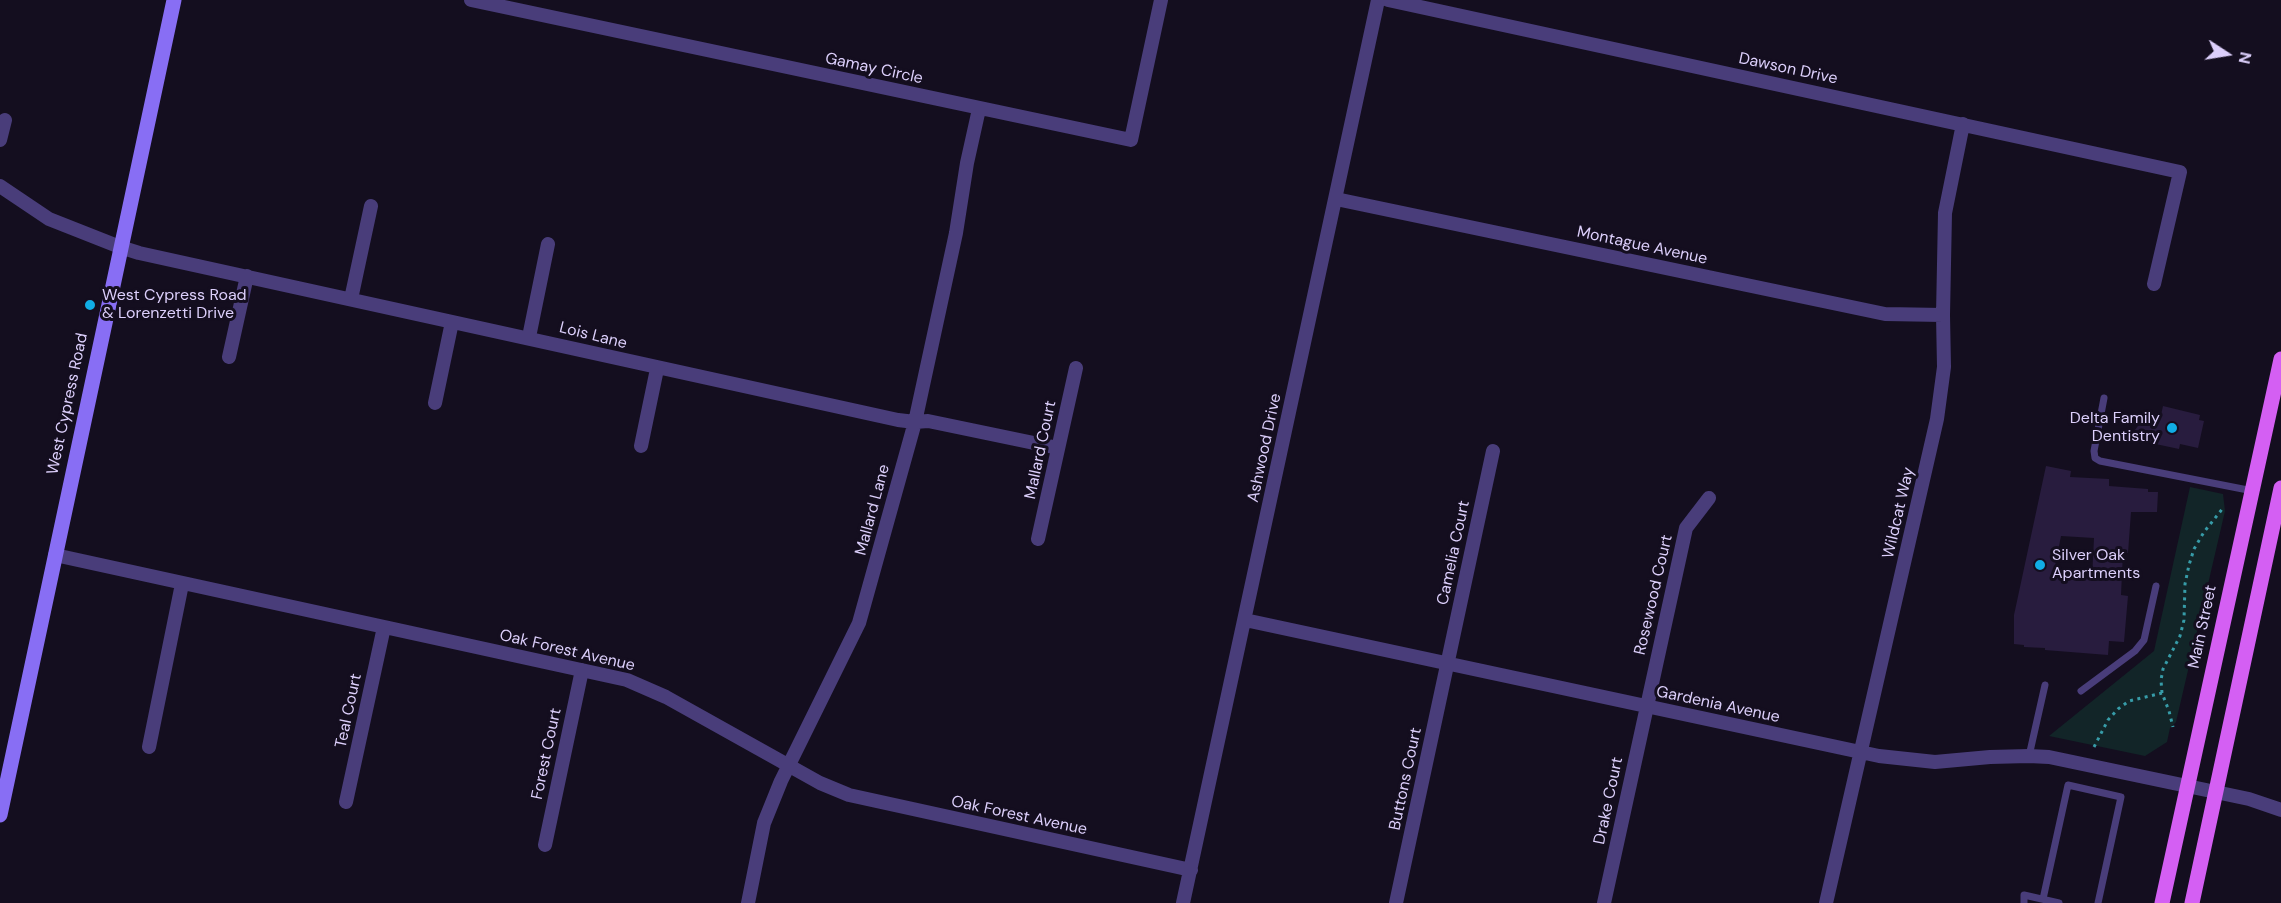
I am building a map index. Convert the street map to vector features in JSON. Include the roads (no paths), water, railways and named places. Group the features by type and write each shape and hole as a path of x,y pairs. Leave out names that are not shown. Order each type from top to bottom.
{"main road":[{"name":"Main Street","path":"2162,903 2281,359"},
{"path":"2192,903 2281,488"}],"street":[{"name":"West Cypress Road","path":"0,815 174,0"},
{"name":"Gamay Circle","path":"471,0 1131,140 1161,0"},
{"name":"Ashwood Drive","path":"1183,903 1378,0"},
{"name":"Dawson Drive","path":"1388,0 2180,172 2154,284"},
{"name":"Mallard Lane","path":"748,903 764,824 789,766 859,623 915,422 956,233 967,163 979,108"},
{"path":"0,140 5,120"},
{"name":"Wildcat Way","path":"1826,903 1937,418 1944,367 1945,213 1964,124"},
{"name":"Lois Lane","path":"0,186 49,219 120,247 452,322 529,337 657,369 886,418 915,422 928,421 1058,448"},
{"name":"Montague Avenue","path":"1336,199 1885,314 1943,315"},
{"path":"351,299 371,206"},
{"path":"529,337 548,244"},
{"path":"229,357 248,276"},
{"path":"435,403 452,322"},
{"name":"Mallard Court","path":"1038,539 1076,368"},
{"path":"641,446 657,369"},
{"name":"Camelia Court","path":"1448,662 1493,451"},
{"name":"Rosewood Court","path":"1647,706 1686,528 1709,498"},
{"name":"Oak Forest Avenue","path":"55,555 627,680 647,688 820,783 869,801 1191,870"},
{"path":"148,747 182,584"},
{"name":"Gardenia Avenue","path":"1245,620 1861,752 1935,762 2030,756 2049,757 2249,799 2281,810"},
{"name":"Teal Court","path":"346,802 384,627"},
{"name":"Buttons Court","path":"1396,903 1448,662"},
{"name":"Forest Court","path":"545,845 582,670"},
{"name":"Drake Court","path":"1604,903 1647,706"}],"lane":[{"path":"2104,398 2094,451 2095,458 2253,491"},
{"path":"2081,692 2135,651 2144,640 2156,586"},
{"path":"2030,756 2045,685"},
{"path":"2043,899 2068,785 2121,797 2098,903"},
{"path":"2024,903 2024,895 2059,903"}],"place":[{"name":"West Cypress Road & Lorenzetti Drive","path":"90,305"},
{"name":"Delta Family Dentistry","path":"2172,428"},
{"name":"Silver Oak Apartments","path":"2040,565"}]}
